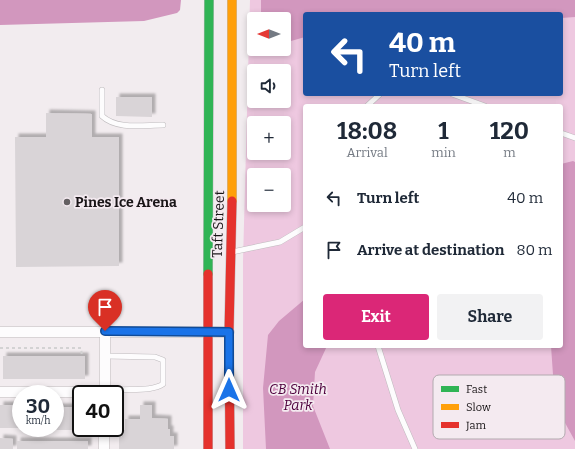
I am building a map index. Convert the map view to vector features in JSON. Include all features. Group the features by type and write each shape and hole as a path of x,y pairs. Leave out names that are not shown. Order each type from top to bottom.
{"street":[{"name":"Taft Street","path":"208,449 209,0"},
{"name":"Taft Street","path":"230,449 229,332 233,177 232,0"},
{"path":"104,385 106,356 105,331"},
{"path":"0,332 229,332"},
{"path":"0,392 72,392"},
{"path":"104,437 104,449"}],"lane":[{"path":"102,90 102,116 114,124 163,124"},
{"path":"369,104 378,96"},
{"path":"458,96 480,104"},
{"path":"563,134 575,138"},
{"path":"231,252 280,242 303,228"},
{"path":"379,348 398,410 415,449"},
{"path":"106,356 155,357 163,360 163,384 156,389 124,389"}],"path":[{"path":"0,348 81,348 82,356"}],"green space":[{"name":"CB Smith Park","path":"250,0 575,0 575,449 243,449 243,261 247,108 291,108 291,64 248,64 248,56 291,56 291,12 250,12"}],"shaded area":[{"path":"0,0 181,0 180,10 177,13 144,21 0,25"},
{"path":"261,0 575,0 575,17 563,18 563,12 303,12 303,38 291,41 291,12 261,12"},
{"path":"573,161 575,162 575,441 565,423 565,375 553,375 551,348 563,348 563,164"},
{"path":"303,301 303,348 326,348 315,372 313,406 330,449 266,449 263,388 268,335 279,321"}],"building":[{"path":"116,97 152,97 152,117 116,116"},
{"name":"Pines Ice Arena","path":"46,113 92,114 92,137 119,137 119,266 16,267 15,137 46,137"},
{"path":"3,356 85,356 85,379 3,379"},
{"path":"0,405 12,405 12,428 0,428"},
{"path":"140,405 152,405 152,418 168,419 170,436 174,436 174,449 119,449 119,437 124,437 125,419 140,419"},
{"path":"64,407 72,407 72,430 64,430"},
{"path":"0,438 13,439 13,449 0,449"},
{"path":"17,441 88,441 88,449 17,449"}],"traffic: fast":[{"path":"208,274 209,0"}],"traffic: slow":[{"path":"232,0 232,201"}],"traffic: jam":[{"path":"230,449 229,332 232,201"},
{"path":"208,274 208,449"}],"place":[{"name":"Pines Ice Arena","path":"67,202"}],"route":[{"path":"105,331 229,332 229,390"}]}
